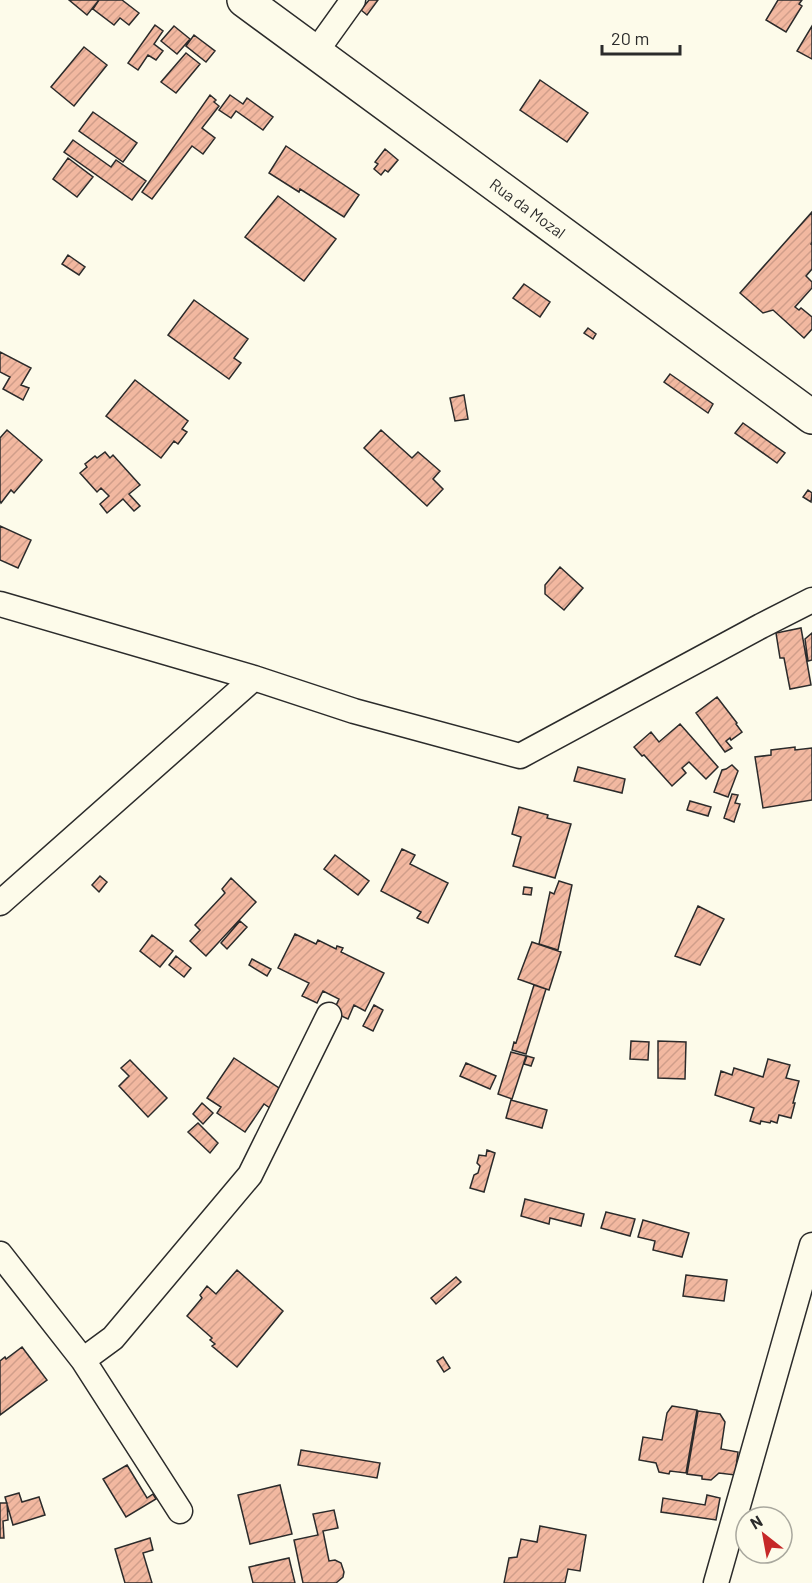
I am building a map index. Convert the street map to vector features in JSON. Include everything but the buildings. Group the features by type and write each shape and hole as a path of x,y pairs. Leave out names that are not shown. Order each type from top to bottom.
{"main road":[{"name":"Rua da Mozal","path":"244,0 812,417"}],"street":[{"path":"315,53 353,0"},
{"path":"0,604 254,678 354,711 520,756 812,600"},
{"path":"0,903 254,678"},
{"path":"83,1360 113,1338 250,1175 329,1015"},
{"path":"717,1583 812,1245"},
{"path":"0,1254 83,1360 180,1511"}]}
